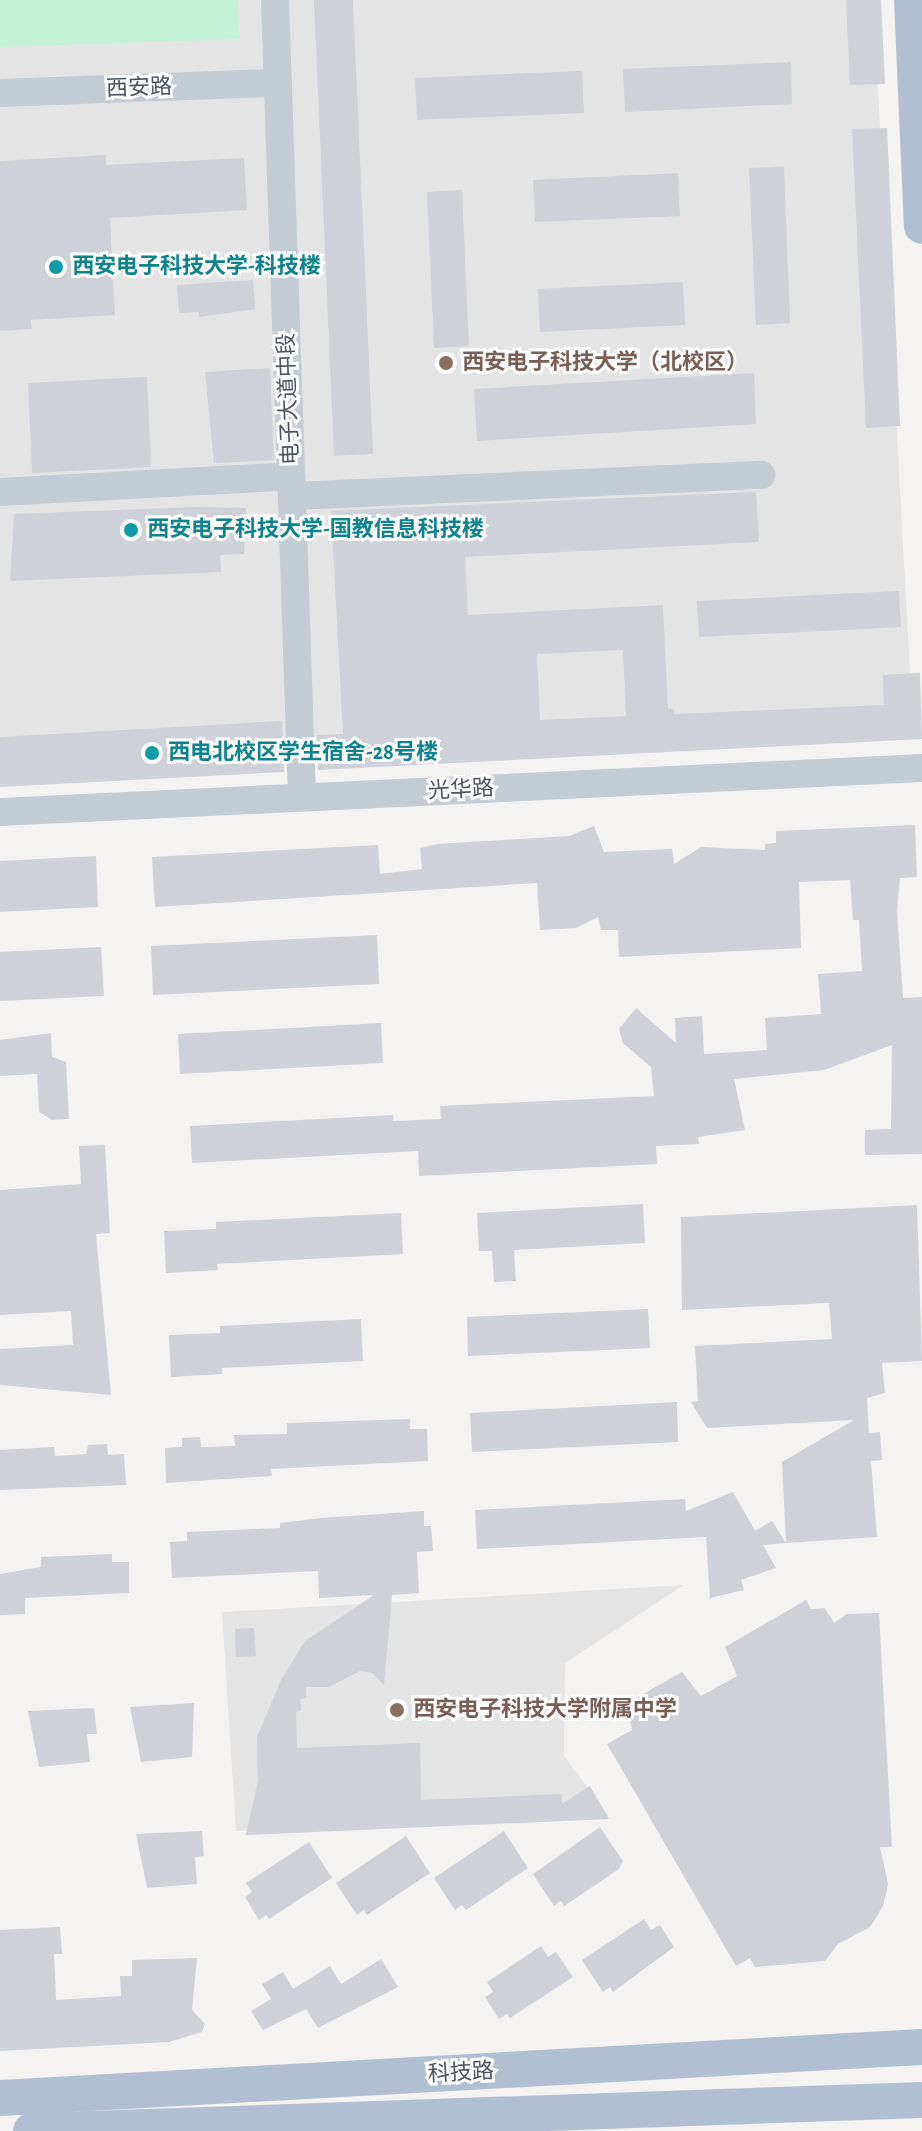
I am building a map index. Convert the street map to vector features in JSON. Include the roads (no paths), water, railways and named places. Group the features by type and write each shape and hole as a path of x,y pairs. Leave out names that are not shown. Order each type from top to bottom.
{"main road":[{"path":"912,0 922,226"},
{"name":"科技路","path":"31,2131 119,2116 922,2047"},
{"name":"科技路","path":"0,2098 119,2116 922,2100"}],"street":[{"name":"电子大道中段","path":"275,0 302,798"},
{"name":"西安路","path":"0,93 278,83"},
{"path":"0,492 762,475"},
{"name":"光华路","path":"0,812 922,768"}],"place":[{"name":"西安电子科技大学-科技楼","path":"56,267"},
{"name":"西安电子科技大学（北校区）","path":"446,363"},
{"name":"西安电子科技大学-国教信息科技楼","path":"131,530"},
{"name":"西电北校区学生宿舍-28号楼","path":"152,753"},
{"name":"西安电子科技大学附属中学","path":"397,1710"}]}
